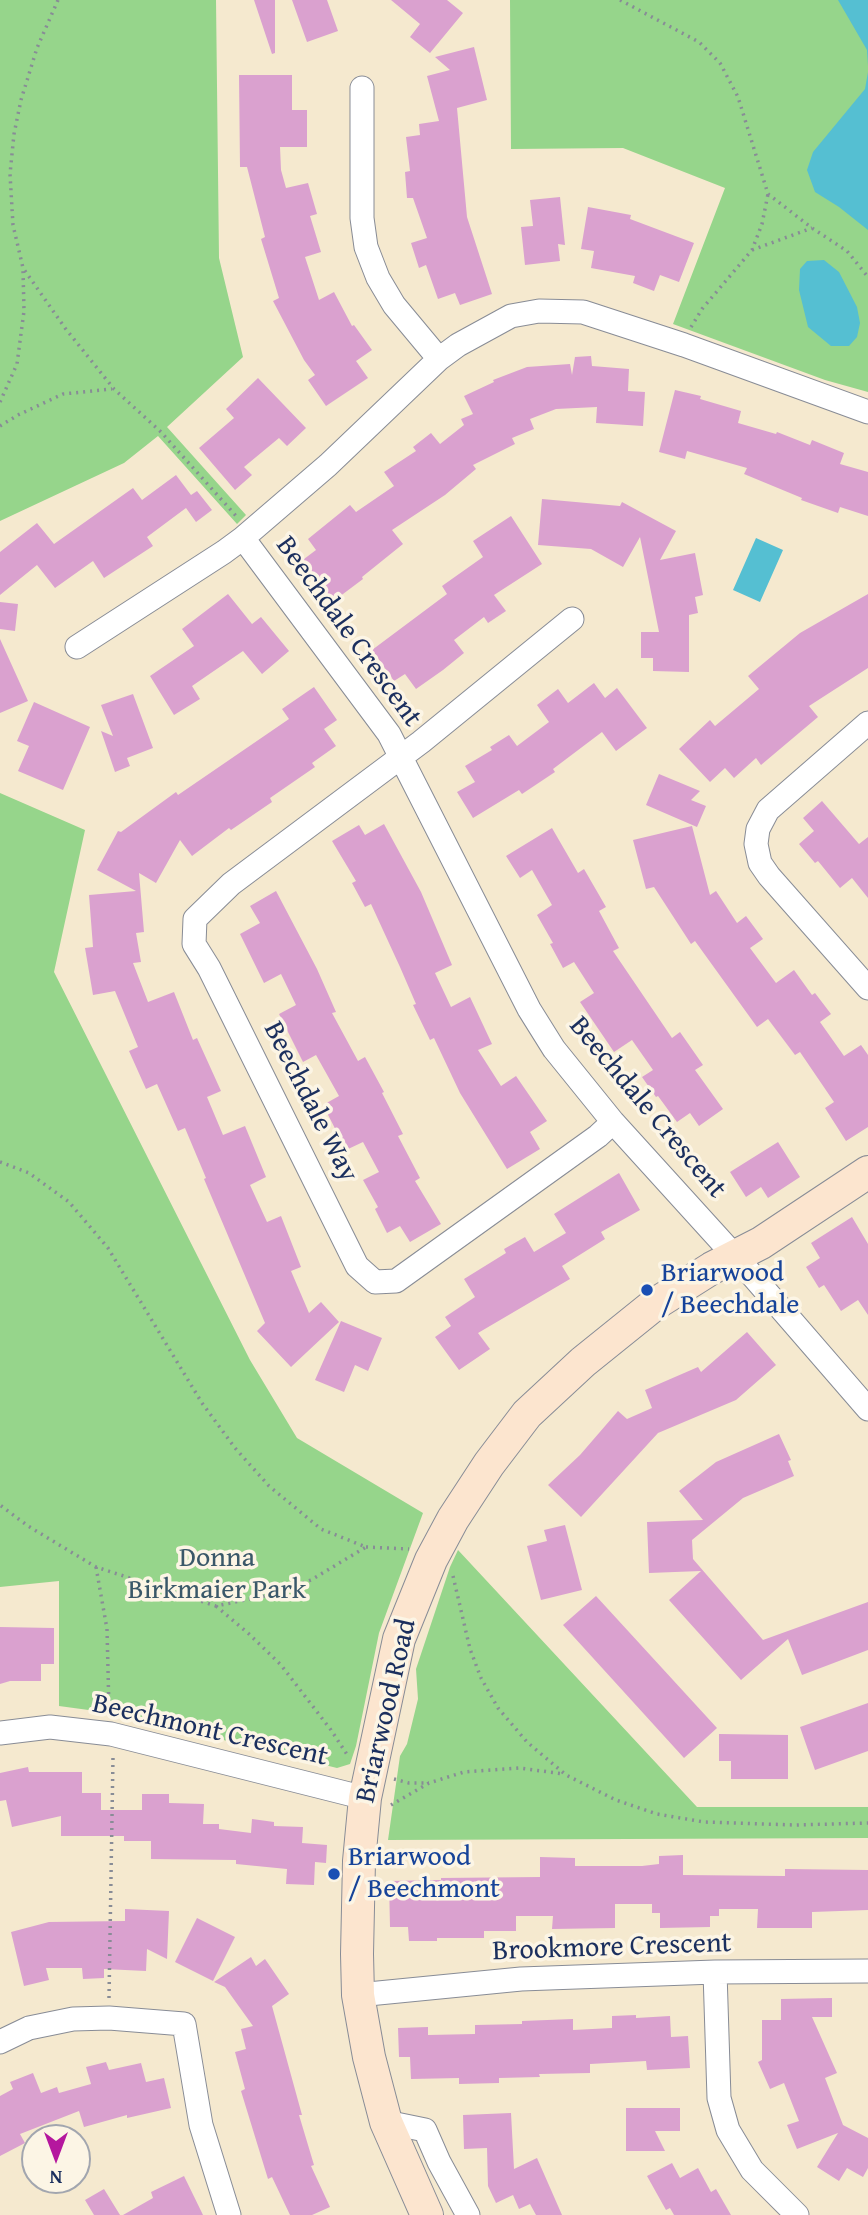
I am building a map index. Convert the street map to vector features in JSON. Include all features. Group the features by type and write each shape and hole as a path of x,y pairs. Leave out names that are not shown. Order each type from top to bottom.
{"street":[{"path":"362,88 362,218 366,247 377,278 394,305 439,359"},
{"name":"Beechdale Crescent","path":"868,412 684,345 583,312 539,311 511,316 458,345 439,359 328,465 251,531 389,734 529,1009 554,1049 613,1122 735,1256 868,1409"},
{"path":"77,647 224,552 251,531"},
{"name":"Beechdale Way","path":"572,619 401,755 232,884 195,919 194,944 209,968 357,1266 375,1282 396,1281 598,1136 613,1122"},
{"path":"868,723 768,810 758,829 756,844 760,863 769,876 868,988"},
{"name":"Briarwood Road","path":"427,2215 386,2122 369,2057 358,1994 359,1861 374,1792 399,1639 431,1560 453,1519 489,1464 527,1415 583,1362 654,1304 761,1243 868,1172"},
{"name":"Beechmont Crescent","path":"0,1733 50,1727 111,1734 374,1792"},
{"name":"Brookmore Crescent","path":"358,1994 521,1979 715,1972 868,1971"},
{"path":"715,1972 719,2098 728,2130 752,2170 797,2215"},
{"path":"0,2042 29,2028 73,2019 109,2018 184,2024 201,2125 229,2215"},
{"path":"386,2122 425,2130 468,2215"}],"path":[{"path":"0,402 17,364 23,311 23,268 13,225 10,174 14,134 37,48 58,0"},
{"path":"620,0 699,42 720,63 738,97 768,194 762,224 752,250 702,309 690,328"},
{"path":"768,194 847,251 868,277"},
{"path":"752,250 813,228"},
{"path":"23,268 65,328 114,389 161,432 238,518 248,509 251,531"},
{"path":"0,426 63,394 114,389"},
{"path":"0,1163 29,1174 69,1202 108,1248 202,1403 235,1448 269,1486 321,1530 366,1547 405,1547 451,1570 470,1649 481,1678 498,1708 527,1742 566,1775 616,1800 657,1814 704,1822 796,1825 868,1823"},
{"path":"0,1505 28,1526 96,1567 216,1606 281,1665 374,1792"},
{"path":"216,1606 264,1596 311,1580 366,1547"},
{"path":"96,1567 107,1629 113,1752 109,2003"},
{"path":"374,1792 429,1783 464,1772 490,1769 519,1768 566,1775"},
{"path":"374,1792 409,1783 429,1783"}],"green space":[{"path":"0,0 216,0 219,258 243,357 167,427 246,515 237,524 158,436 124,463 0,521"},
{"path":"510,0 868,0 868,392 825,380 673,324 725,188 623,148 511,149"},
{"name":"Donna Birkmaier Park","path":"0,793 85,830 54,972 250,1360 297,1438 423,1513 379,1633 350,1764 337,1768 118,1714 59,1706 59,1581 0,1587"},
{"path":"458,1550 697,1807 868,1807 868,1838 388,1840 400,1756 407,1744 418,1699 416,1669"}],"water":[{"path":"838,0 868,0 868,66 867,50"},
{"path":"868,72 868,230 815,192 807,170 813,152 865,89"},
{"path":"824,260 839,272 857,307 860,323 857,337 849,346 831,346 808,327 799,290 800,269 807,261"},
{"path":"756,538 783,550 760,602 733,590"}],"building":[{"path":"254,0 275,0 275,53 272,54"},
{"path":"292,0 327,0 338,31 307,42"},
{"path":"391,0 447,0 463,13 430,53 410,37 420,24"},
{"path":"474,47 487,100 457,108 467,217 492,294 460,305 455,293 438,299 426,265 419,268 411,243 427,238 413,198 407,198 405,172 410,171 406,137 420,135 419,124 439,121 427,76 450,70 435,57"},
{"path":"239,75 292,75 292,110 307,110 307,147 280,147 281,170 286,188 308,183 317,214 310,216 321,252 305,257 319,300 334,292 352,326 354,325 372,350 356,361 368,378 326,406 308,380 315,375 304,360 273,301 279,298 261,239 265,237 247,167 240,167"},
{"path":"560,197 565,245 558,244 560,261 525,265 521,227 533,226 530,200"},
{"path":"588,207 631,215 630,219 694,243 679,282 660,275 654,291 633,283 635,276 591,268 594,251 581,249"},
{"path":"591,356 592,366 629,369 628,391 645,392 643,426 596,423 597,407 556,409 530,419 534,429 512,438 515,444 473,465 476,469 445,495 392,530 403,544 331,603 300,562 316,550 308,539 350,505 356,512 394,486 384,472 416,451 413,447 431,433 440,444 464,425 461,419 473,414 464,396 494,382 493,380 527,367 570,364 572,375 575,357"},
{"path":"258,378 306,428 287,446 279,438 244,467 252,475 235,490 199,448 234,418 226,409"},
{"path":"675,390 701,396 700,399 741,411 738,423 776,434 777,432 810,445 812,440 844,453 840,464 868,472 868,516 840,507 838,513 801,500 802,498 744,474 747,468 687,451 685,459 659,452"},
{"path":"176,475 191,495 197,491 212,510 196,522 186,508 147,537 153,546 104,578 93,561 55,588 37,565 0,595 0,552 37,523 54,544 133,488 142,500"},
{"path":"542,499 620,506 622,502 676,531 660,560 695,553 703,595 695,597 698,613 689,615 689,672 653,671 653,658 641,658 641,632 659,632 640,537 623,567 591,549 538,545"},
{"path":"511,516 542,564 494,595 506,611 488,623 484,617 454,640 464,653 443,670 416,689 405,674 394,681 372,650 447,594 442,586 483,557 473,541"},
{"path":"228,594 252,624 261,617 289,651 262,674 243,651 192,686 200,699 174,715 150,676 194,646 182,629"},
{"path":"868,594 868,668 809,706 818,717 761,765 756,758 734,778 725,768 710,782 679,749 710,720 715,726 759,689 748,676 800,633"},
{"path":"0,602 18,604 15,631 0,629"},
{"path":"0,639 28,701 0,713"},
{"path":"594,683 605,698 617,688 647,728 616,751 602,732 553,769 555,772 522,794 519,790 473,818 457,792 475,782 465,766 492,750 490,747 509,735 517,746 549,722 537,705 558,689 568,703"},
{"path":"314,687 337,720 324,729 336,746 312,763 315,767 270,798 272,802 231,830 229,828 192,856 180,840 156,883 139,873 144,932 136,933 141,962 133,963 148,1002 174,992 193,1040 197,1038 221,1091 207,1097 223,1135 245,1126 266,1177 250,1185 267,1222 281,1216 301,1267 291,1271 309,1313 321,1302 339,1322 291,1367 257,1331 265,1323 185,1128 178,1131 157,1084 146,1089 129,1051 138,1047 115,991 93,995 85,948 93,947 89,895 136,891 97,870 118,831 121,832 176,792 178,795 289,719 282,709"},
{"path":"133,694 153,748 127,758 130,766 115,772 101,731 113,736 101,705"},
{"path":"34,702 90,727 63,790 18,771 29,746 17,741"},
{"path":"659,774 700,791 691,800 706,806 697,827 646,805"},
{"path":"822,801 859,844 868,837 868,898 852,878 840,888 818,861 815,863 799,844 814,831 803,818"},
{"path":"384,824 421,892 452,965 435,973 451,1007 470,997 492,1044 478,1050 501,1086 516,1076 547,1121 530,1132 540,1149 507,1169 460,1093 434,1038 430,1040 371,904 365,907 352,883 356,881 332,841 359,825 365,835"},
{"path":"692,826 710,895 716,891 737,923 746,916 763,939 750,948 776,983 794,970 812,995 815,993 831,1014 820,1022 844,1056 861,1045 868,1055 868,1127 846,1141 825,1108 834,1102 800,1052 795,1055 768,1019 757,1027 695,941 691,944 654,887 646,889 633,840"},
{"path":"552,828 578,873 584,869 606,907 599,911 619,948 613,951 672,1038 680,1032 703,1065 695,1070 723,1109 699,1126 690,1113 677,1122 658,1096 656,1097 642,1077 653,1070 632,1040 614,1052 580,1002 594,993 574,962 563,968 537,915 552,905 532,870 520,878 506,856"},
{"path":"276,891 317,969 336,1012 332,1013 358,1061 365,1057 384,1092 382,1093 403,1134 398,1136 420,1178 415,1181 441,1224 410,1242 400,1226 387,1233 375,1209 378,1207 363,1180 379,1172 363,1142 346,1150 323,1105 339,1096 316,1055 303,1062 279,1014 296,1005 281,974 264,983 240,934 260,923 250,906"},
{"path":"778,1142 800,1177 768,1198 761,1187 746,1197 730,1172"},
{"path":"619,1173 640,1210 601,1232 605,1239 562,1266 570,1279 478,1333 490,1349 459,1370 435,1337 451,1326 445,1317 475,1297 464,1279 506,1253 504,1249 525,1237 534,1252 566,1233 554,1214"},
{"path":"852,1217 868,1244 868,1315 858,1300 841,1311 824,1285 819,1288 806,1267 820,1258 811,1243"},
{"path":"341,1321 382,1338 368,1371 355,1365 344,1392 315,1380"},
{"path":"747,1332 776,1365 736,1400 658,1433 581,1517 548,1485 580,1455 618,1411 627,1419 652,1408 645,1390 698,1367 701,1372"},
{"path":"779,1434 791,1460 788,1461 794,1476 743,1498 692,1540 693,1559 763,1640 868,1602 868,1650 802,1675 788,1639 741,1680 669,1600 701,1571 649,1573 647,1522 703,1520 679,1491 716,1462"},
{"path":"565,1525 582,1590 541,1600 527,1546 547,1541 544,1530"},
{"path":"596,1596 717,1728 684,1758 563,1625"},
{"path":"0,1627 54,1628 54,1664 41,1664 41,1681 10,1681 0,1684"},
{"path":"868,1703 868,1751 815,1770 800,1727"},
{"path":"719,1734 788,1735 788,1779 731,1779 731,1761 719,1761"},
{"path":"28,1767 29,1772 82,1772 82,1793 101,1793 101,1810 142,1810 142,1794 169,1794 169,1803 204,1804 203,1824 219,1824 219,1829 251,1833 252,1819 274,1822 274,1826 303,1827 302,1843 327,1845 326,1863 315,1862 314,1885 286,1884 287,1869 236,1864 236,1860 151,1859 151,1841 124,1841 124,1836 61,1836 61,1816 12,1827 6,1800 0,1801 0,1773"},
{"path":"683,1855 683,1875 785,1876 785,1869 868,1870 868,1910 812,1912 812,1928 757,1928 758,1909 719,1909 719,1916 710,1916 710,1927 660,1928 660,1913 652,1913 652,1904 615,1904 615,1928 552,1929 553,1916 516,1916 516,1931 484,1931 484,1938 409,1941 408,1927 390,1927 389,1881 540,1877 540,1857 575,1858 575,1866 642,1866 659,1864 659,1856"},
{"path":"125,1909 169,1911 167,1959 147,1949 146,1971 104,1969 104,1978 83,1979 82,1968 46,1968 49,1980 24,1986 11,1932 49,1922 125,1921"},
{"path":"197,1918 235,1937 213,1981 175,1962"},
{"path":"251,1957 256,1966 265,1959 289,1994 272,2006 302,2115 299,2115 314,2165 311,2166 330,2207 312,2215 290,2215 272,2177 268,2179 241,2091 245,2089 235,2052 246,2049 241,2029 253,2026 225,1987 214,1982"},
{"path":"832,1998 832,2017 812,2017 837,2073 825,2078 843,2125 868,2138 868,2168 863,2177 847,2168 839,2181 817,2167 838,2133 797,2149 787,2125 799,2121 784,2083 770,2089 758,2062 762,2060 762,2020 781,2020 781,1999"},
{"path":"636,2015 636,2018 670,2016 671,2037 688,2036 690,2068 647,2070 646,2061 590,2064 590,2073 539,2074 540,2077 499,2078 499,2083 459,2084 459,2078 411,2079 410,2057 399,2057 398,2028 428,2027 428,2035 475,2034 475,2025 573,2019 573,2030 612,2028 612,2016"},
{"path":"106,2062 109,2070 141,2063 146,2082 164,2078 171,2108 127,2118 127,2115 91,2125 83,2124 79,2111 46,2124 21,2124 21,2145 0,2156 0,2096 13,2089 10,2082 33,2073 41,2093 57,2087 59,2093 91,2084 86,2067"},
{"path":"626,2108 680,2108 680,2131 655,2131 665,2151 626,2151"},
{"path":"511,2113 514,2169 537,2158 562,2215 536,2215 530,2204 519,2209 513,2195 496,2203 488,2186 487,2148 464,2149 463,2115"},
{"path":"672,2163 680,2178 698,2168 711,2192 716,2189 731,2215 674,2215 670,2208 666,2210 647,2176"},
{"path":"184,2176 203,2215 123,2215 153,2198 151,2192"},
{"path":"104,2189 120,2215 94,2215 85,2200"}],"place":[{"name":"Briarwood / Beechdale","path":"647,1290"},
{"name":"Briarwood / Beechmont","path":"334,1874"}]}
